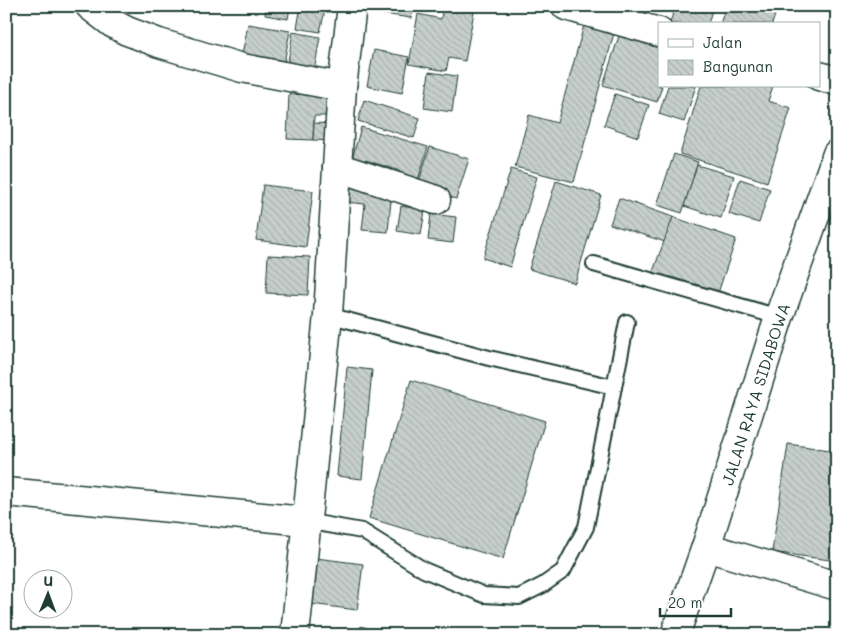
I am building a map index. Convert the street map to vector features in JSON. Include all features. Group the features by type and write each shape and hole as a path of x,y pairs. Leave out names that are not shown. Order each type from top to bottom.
{"main road":[{"path":"90,6 112,23 159,43 242,68 342,87"},
{"path":"295,635 328,315 342,87 352,6"},
{"path":"566,6 658,32"},
{"path":"820,76 837,81"},
{"name":"JALAN RAYA SIDABOWA","path":"675,635 706,547 779,317 829,199 837,154"},
{"path":"337,167 436,200"},
{"path":"6,492 306,521"},
{"path":"706,547 837,586"}],"lane":[{"path":"594,264 779,317"},
{"path":"328,315 489,358 614,386"},
{"path":"306,521 362,531 424,570 484,595 519,597 542,585 563,571 586,527 627,322"}],"building":[{"path":"266,6 290,6 288,19 265,15"},
{"path":"301,6 326,6 320,32 297,28"},
{"path":"377,6 413,6 411,18 376,13"},
{"path":"443,6 475,6 465,61 449,58 446,71 409,64 418,14 441,19"},
{"path":"675,6 713,6 709,22 670,22"},
{"path":"726,6 778,6 773,22 721,22"},
{"path":"248,24 290,31 283,68 241,60"},
{"path":"584,25 614,33 574,182 515,167 529,115 557,123"},
{"path":"293,32 320,37 314,72 287,67"},
{"path":"619,36 658,48 658,88 661,88 657,102 603,85"},
{"path":"374,50 409,57 402,93 367,86"},
{"path":"429,72 457,76 452,112 424,108"},
{"path":"667,88 695,88 684,122 659,114"},
{"path":"700,88 772,88 768,101 791,108 767,182 680,154"},
{"path":"289,94 333,96 332,116 314,116 313,140 287,139"},
{"path":"615,94 649,105 638,137 604,125"},
{"path":"364,100 420,118 414,138 358,121"},
{"path":"314,123 333,124 333,141 313,140"},
{"path":"361,127 428,147 416,187 397,181 400,171 365,160 363,167 351,163"},
{"path":"430,147 469,159 456,199 417,187"},
{"path":"674,154 698,162 682,213 657,205"},
{"path":"697,165 734,176 721,218 684,206"},
{"path":"511,169 537,177 510,267 483,258"},
{"path":"740,179 770,189 759,223 729,214"},
{"path":"556,181 601,195 575,283 529,269"},
{"path":"263,185 313,191 306,247 256,240"},
{"path":"345,186 392,190 388,232 362,230 365,204 344,202"},
{"path":"619,198 673,217 665,242 610,224"},
{"path":"401,206 425,210 421,235 397,231"},
{"path":"431,214 456,217 453,243 428,240"},
{"path":"673,217 736,239 717,296 652,274"},
{"path":"268,255 310,257 308,295 266,293"},
{"path":"347,367 372,370 362,479 337,476"},
{"path":"411,380 545,421 503,559 369,518"},
{"path":"788,444 837,451 837,561 772,552"},
{"path":"316,558 363,564 357,610 311,604"},
{"path":"361,626 387,635 358,635"}]}
